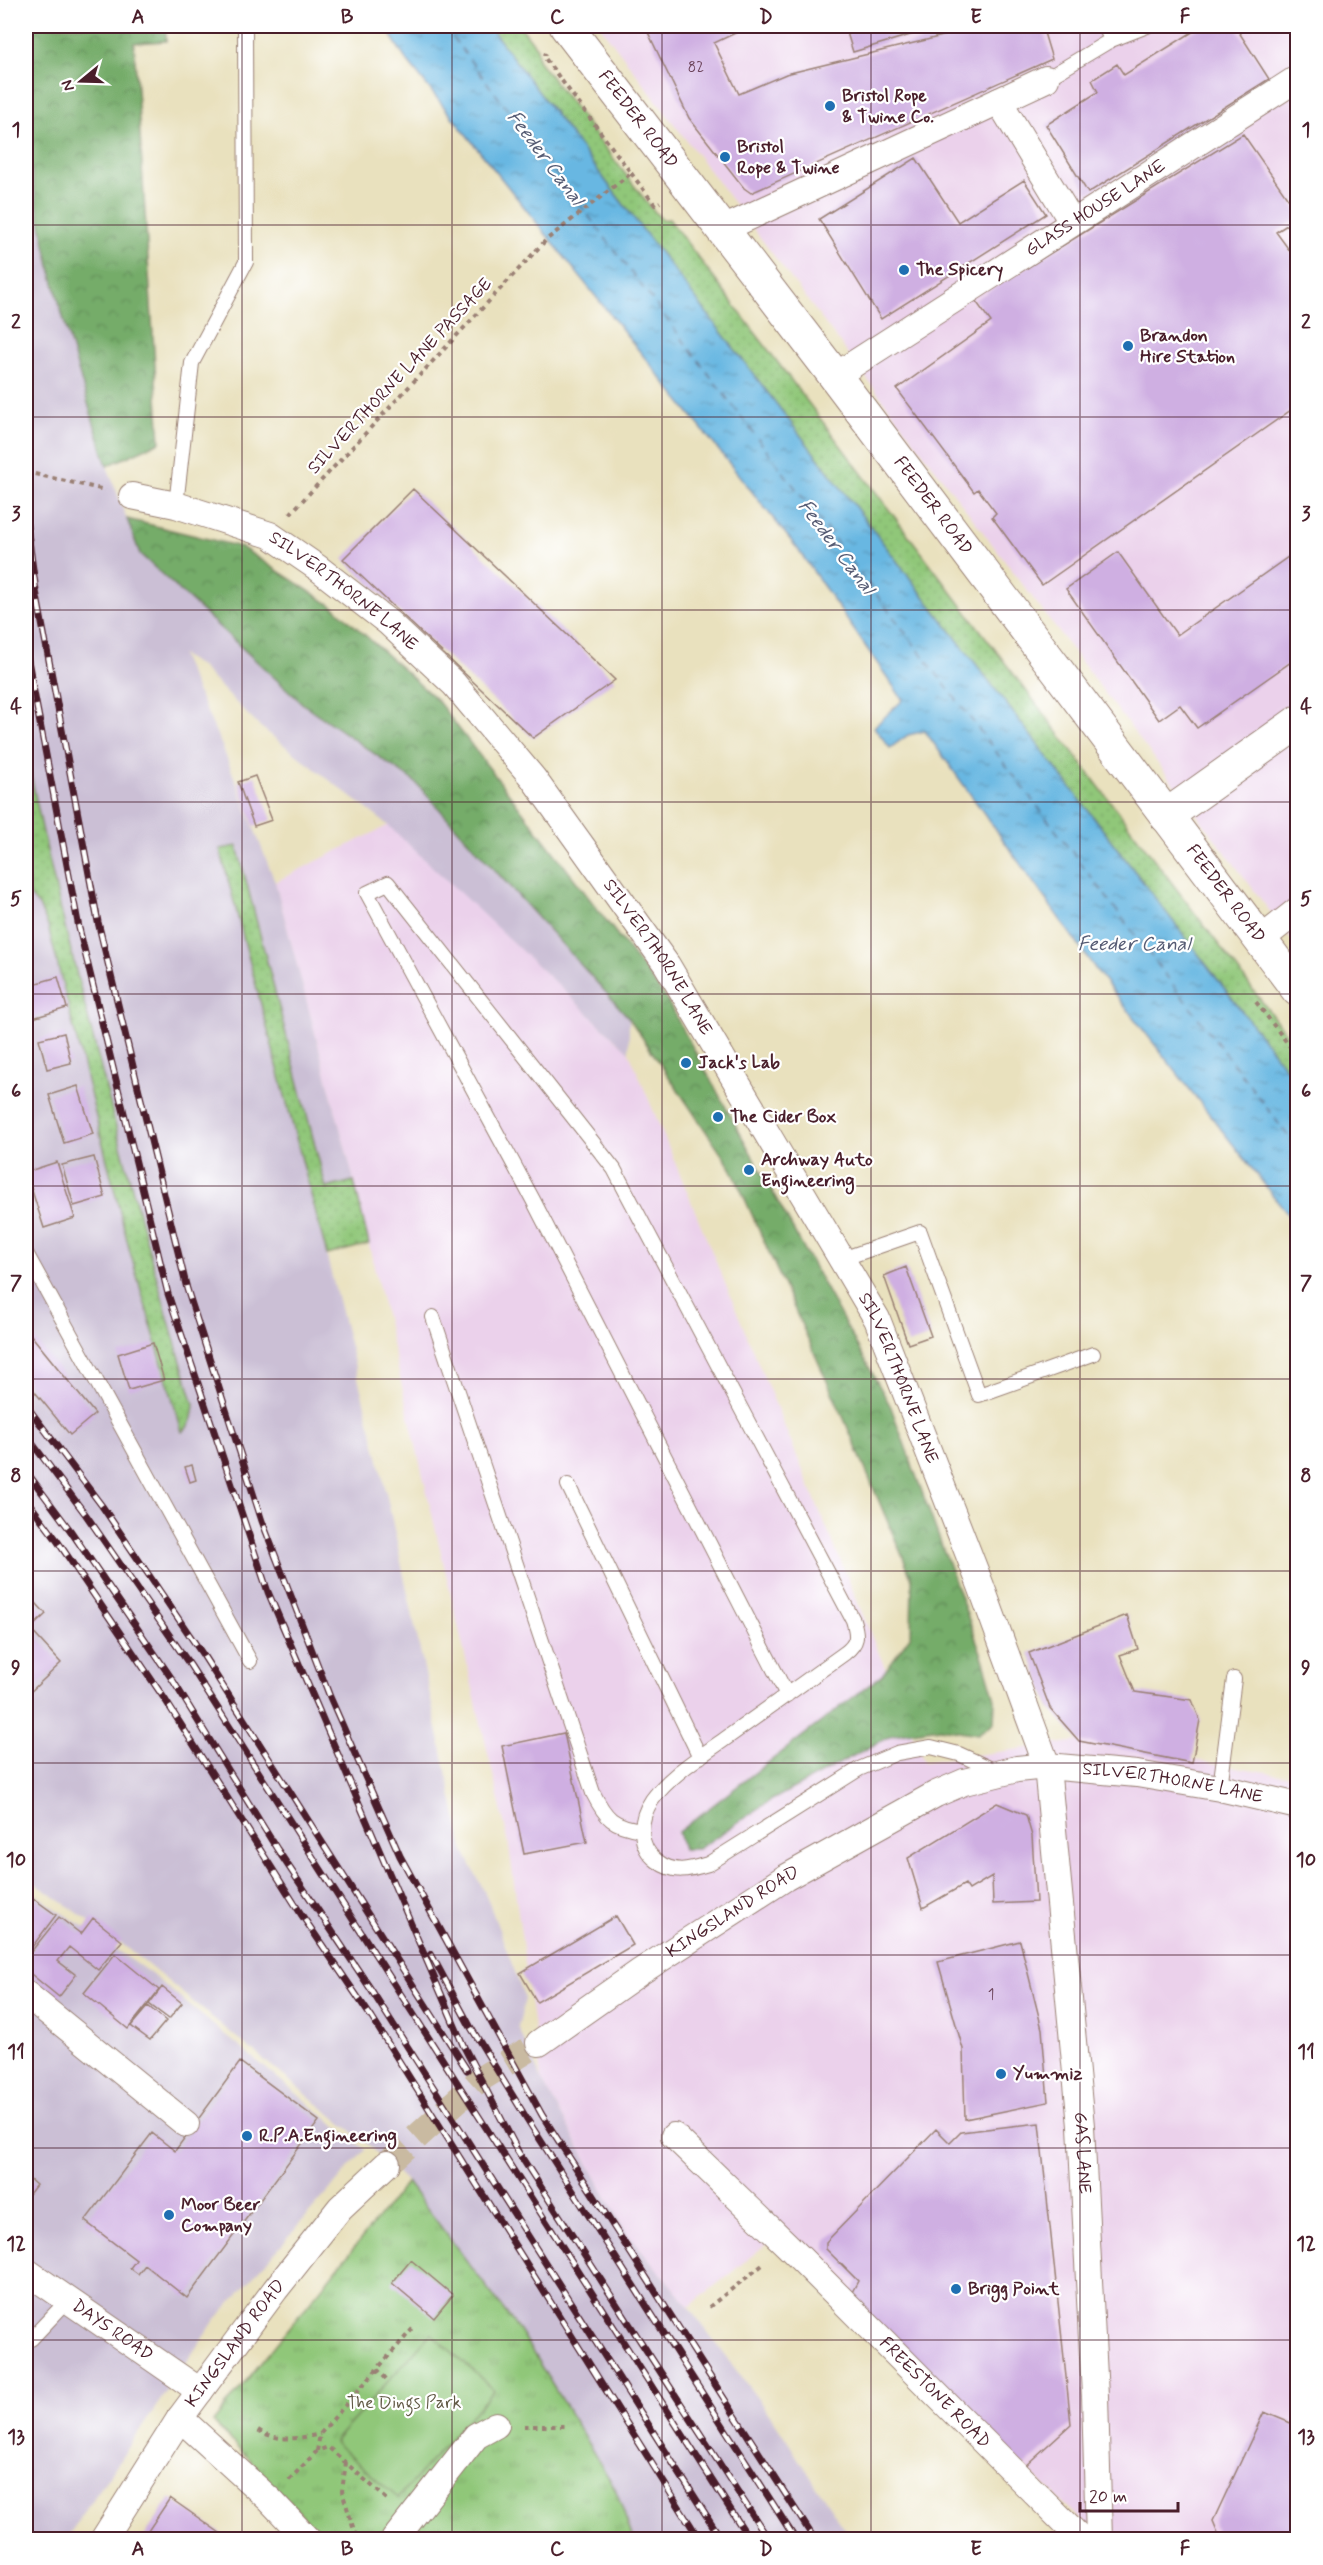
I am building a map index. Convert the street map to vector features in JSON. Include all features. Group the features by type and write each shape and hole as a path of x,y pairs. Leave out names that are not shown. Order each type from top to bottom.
{"street":[{"name":"FEEDER ROAD","path":"575,28 721,230 835,376 1298,990"},
{"name":"GLASS HOUSE LANE","path":"835,376 1298,78"},
{"path":"721,230 1046,79"},
{"path":"999,101 1072,222"},
{"name":"SILVERTHORNE LANE","path":"132,496 176,505 270,535 318,568 389,623 454,684 533,778 667,965 877,1319 977,1575 1047,1766"},
{"path":"1166,816 1298,722"},
{"path":"1260,940 1298,910"},
{"name":"SILVERTHORNE LANE","path":"936,1794 964,1782 1000,1773 1047,1766 1137,1774 1220,1788 1298,1806"},
{"name":"GAS LANE","path":"1047,1766 1081,2126 1095,2396 1099,2540"},
{"name":"KINGSLAND ROAD","path":"539,2043 640,1972 785,1878 936,1794"},
{"path":"26,1994 186,2124"},
{"name":"FREESTONE ROAD","path":"674,2136 788,2246 1082,2540"},
{"name":"KINGSLAND ROAD","path":"103,2540 180,2418 200,2391 340,2208 387,2164"},
{"name":"DAYS ROAD","path":"26,2271 200,2391"},
{"path":"180,2418 270,2500 308,2540"},
{"path":"394,2540 476,2436 496,2425"}],"lane":[{"path":"176,505 192,363 246,262 245,26"},
{"path":"1105,26 1111,40"},
{"path":"1046,79 1111,40 1147,26"},
{"path":"787,1695 533,1200 367,893 388,883 614,1169 854,1620 858,1635 855,1646 787,1695 671,1778 651,1801 642,1822 642,1841 650,1856 664,1867 682,1872 708,1864 859,1769 897,1752 931,1747 959,1754 1000,1773"},
{"path":"842,1259 920,1232 979,1395 1092,1354"},
{"path":"26,1253 250,1661"},
{"path":"433,1317 593,1793 603,1812 613,1822 624,1827 642,1830"},
{"path":"568,1485 700,1757"},
{"path":"1220,1788 1234,1679"},
{"path":"31,2339 68,2300"}],"path":[{"path":"544,57 655,205"},
{"name":"SILVERTHORNE LANE PASSAGE","path":"282,523 546,240 631,173"},
{"path":"26,472 132,496"},
{"path":"1256,1002 1298,1057"},
{"path":"709,2307 788,2246"},
{"path":"317,2451 320,2434 415,2326"},
{"path":"377,2369 388,2381"},
{"path":"496,2425 547,2428 567,2426"},
{"path":"258,2430 268,2437 297,2439 320,2434"},
{"path":"270,2500 317,2451 328,2447 392,2504"},
{"path":"346,2462 342,2491 357,2540"}],"shaded area":[{"path":"600,26 1297,26 1297,947"},
{"path":"26,127 107,466 140,554 303,704 415,782 629,1018 629,1052 389,826 258,725 200,666 181,655 222,746 275,882 354,1181 326,1188 237,846 269,1031 379,1460 463,1849 486,1895 525,1999 518,2027 541,2079 627,2233 689,2307 775,2422 851,2539 633,2539 615,2488 519,2330 407,2182 366,2143 121,1943 26,1877"},
{"path":"389,825 629,1052 924,1762 1079,1741 1297,1777 1297,2539 1102,2539 776,2236 689,2307 627,2233 541,2079 508,1839 354,1181 275,882"},
{"path":"26,1888 150,1973 365,2150 215,2320 66,2539 26,2539"}],"green space":[{"path":"26,26 166,26 166,41 134,43 160,442 107,466 58,298 47,255 31,170 25,114"},
{"path":"489,26 520,26 537,48 538,60 649,205 662,220 669,219 1297,1048 1297,1083 620,200"},
{"path":"127,519 241,547 334,607 437,700 665,997 891,1407 983,1658 995,1699 994,1722 978,1734 940,1728 892,1735 770,1801 698,1849 683,1849 678,1832 882,1675 911,1635 912,1579 844,1419 731,1168 629,1018 415,782 303,704 140,554"},
{"path":"26,750 72,954 146,1241 194,1404 190,1423 182,1432 130,1252 48,926 39,906 30,896 26,869"},
{"path":"237,846 326,1188 354,1181 369,1244 327,1255 220,849"},
{"name":"The Dings Park","path":"407,2182 519,2330 615,2488 633,2539 325,2539 213,2422"},
{"path":"431,2333 494,2390 398,2498 334,2442"}],"water":[{"name":"Feeder Canal","path":"385,26 489,26 1297,1083 1297,1226 1097,971 925,731 908,735 890,748 874,727 903,700 797,548 405,58"}],"building":[{"name":"Bristol Rope & Twine Co.","path":"645,26 750,26 714,43 739,94 786,74 984,26 1042,26 1052,59 751,193 744,188 689,118"},
{"path":"845,26 925,26 927,30 853,52"},
{"path":"1202,26 1235,26 1269,79 1088,193 1046,125 1098,92 1092,80 1117,64 1124,75"},
{"name":"Brandon Hire Station","path":"1243,134 1298,213 1298,218 1276,232 1298,262 1298,405 1042,585 992,517 996,513 978,489 974,492 897,389 991,322 975,300"},
{"name":"The Spicery","path":"916,158 958,222 1024,180 1046,214 881,319 819,219"},
{"path":"413,489 615,680 533,738 343,559"},
{"path":"1298,550 1298,657 1197,728 1180,705 1159,720 1066,589 1118,552 1177,635"},
{"path":"255,776 272,820 254,826 238,782"},
{"path":"58,977 67,1008 26,1020 26,986"},
{"path":"64,1033 71,1063 47,1069 39,1039"},
{"path":"78,1086 93,1134 64,1143 49,1095"},
{"path":"94,1157 105,1197 74,1206 62,1165"},
{"path":"57,1162 75,1218 44,1228 26,1172"},
{"path":"906,1267 931,1336 908,1344 884,1276"},
{"path":"26,1329 95,1414 70,1435 26,1381"},
{"path":"153,1343 164,1380 129,1390 118,1354"},
{"path":"192,1465 196,1480 190,1482 185,1467"},
{"path":"26,1592 46,1614 30,1629 61,1663 26,1696"},
{"path":"1127,1615 1138,1649 1120,1655 1135,1692 1192,1700 1200,1720 1192,1763 1079,1741 1050,1708 1029,1653"},
{"path":"564,1733 587,1842 524,1854 502,1746"},
{"path":"997,1803 1026,1815 1032,1836 1036,1902 993,1904 992,1876 969,1890 965,1884 923,1908 908,1858"},
{"path":"34,1899 56,1915 26,1955 26,1911"},
{"path":"616,1916 633,1945 537,2002 520,1973"},
{"path":"59,1917 81,1934 93,1918 122,1941 98,1970 69,1947 58,1961 76,1975 59,1997 26,1970 26,1958"},
{"path":"1020,1941 1042,2029 1048,2102 965,2119 963,2049 938,1962"},
{"path":"115,1954 159,1990 128,2029 84,1993"},
{"path":"162,1987 182,2003 169,2019 149,2004"},
{"path":"148,2006 166,2021 150,2040 131,2026"},
{"path":"240,2062 319,2121 187,2298 145,2265 138,2274 130,2268 136,2260 85,2221 152,2133 175,2151"},
{"name":"Brigg Point","path":"1039,2123 1071,2424 1024,2467 850,2296 858,2281 826,2249 826,2242 936,2129 950,2143 961,2132"},
{"path":"26,2176 36,2185 26,2198"},
{"path":"411,2260 453,2295 434,2318 392,2283"},
{"path":"1264,2412 1298,2426 1298,2540 1221,2540 1213,2521"},
{"path":"170,2498 230,2540 142,2540"}],"ferry route":[{"path":"444,26 1298,1149"}],"tunnel":[{"path":"387,2164 482,2078 539,2043"}],"railway":[{"path":"26,519 36,591 98,922 187,1289 262,1521 330,1697 400,1856 542,2115 815,2540"},
{"path":"26,650 79,928 168,1294 268,1592 464,2047 518,2151"},
{"path":"26,1405 102,1506 203,1655 467,2070"},
{"path":"26,1435 86,1515 190,1665 750,2540"},
{"path":"26,1471 70,1530 172,1679 277,1849 370,1988 722,2540"},
{"path":"26,1499 56,1539 166,1701 301,1914 372,2018 700,2540"},
{"path":"431,1954 470,2026 527,2119 796,2540"},
{"path":"513,2144 769,2540"}],"place":[{"name":"Bristol Rope & Twine Co.","path":"830,106"},
{"name":"Bristol Rope & Twine","path":"725,157"},
{"name":"The Spicery","path":"904,270"},
{"name":"Brandon Hire Station","path":"1128,346"},
{"name":"Jack's Lab","path":"686,1063"},
{"name":"The Cider Box","path":"718,1117"},
{"name":"Archway Auto Engineering","path":"749,1170"},
{"name":"Yummiz","path":"1001,2074"},
{"name":"R.P.A.Engineering","path":"247,2136"},
{"name":"Moor Beer Company","path":"169,2215"},
{"name":"Brigg Point","path":"956,2289"}]}
